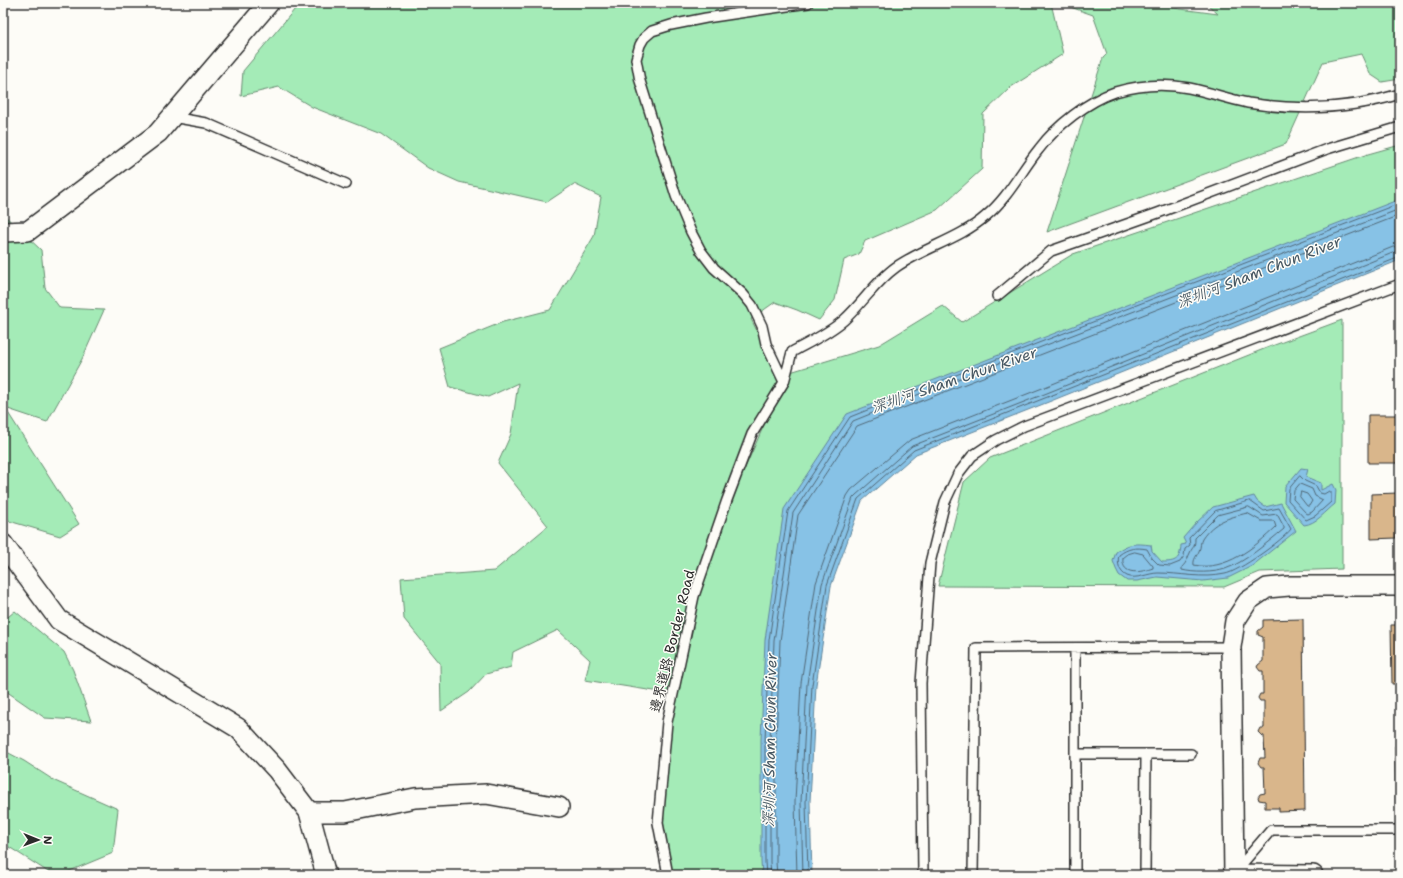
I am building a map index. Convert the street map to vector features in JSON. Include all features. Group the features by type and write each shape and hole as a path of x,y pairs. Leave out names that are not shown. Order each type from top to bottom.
{"street":[{"path":"3,232 28,231 158,133 269,3"},
{"path":"3,544 59,620 238,728 277,770 309,812 326,875"},
{"path":"1313,875 1234,874 1231,647 1235,621 1248,601 1267,588 1289,586 1400,586"},
{"path":"309,812 345,812 415,798 486,794 559,807"}],"lane":[{"path":"784,382 766,344 762,326 752,305 743,294 714,268 701,251 691,232 674,188 640,80 636,59 640,45 644,38 652,31 671,25 706,18 808,3"},
{"name":"邊界道路 Border Road","path":"668,875 658,823 666,722 694,596 727,500 752,434 784,382 792,352 832,329 843,320 871,289 895,268 918,253 967,230 988,215 1012,187 1038,149 1071,117 1099,99 1114,93 1152,85 1191,88 1248,103 1294,107 1341,106 1400,94"},
{"path":"172,117 206,123 346,184"},
{"path":"997,296 1051,251 1158,214 1327,149 1400,127"},
{"path":"924,875 921,683 930,562 945,502 958,474 972,456 996,440 1024,426 1400,284"},
{"path":"973,875 976,648 1231,647"},
{"path":"1075,648 1075,875"},
{"path":"1076,754 1191,754"},
{"path":"1145,875 1146,754"},
{"path":"1234,874 1271,830 1400,830"}],"green space":[{"path":"300,3 1051,3 1063,54 1011,87 983,114 982,169 937,210 865,241 859,254 844,260 835,300 819,320 775,302 751,319 783,382 787,373 879,345 943,306 962,322 1073,254 1368,154 1400,145 1400,228 885,417 801,535 781,875 670,875 658,823 673,694 585,680 590,660 558,630 513,652 511,667 486,674 469,692 441,711 440,663 404,619 401,578 494,571 548,526 498,463 511,434 518,383 488,397 450,387 439,348 503,322 550,310 594,236 601,197 574,184 547,202 459,182 428,168 381,134 312,107 279,87 241,96 243,71","holes":["768,416 741,477 749,442"]},
{"path":"1059,3 1173,3 1173,8 1218,14 1206,3 1400,3 1400,79 1382,82 1370,74 1361,54 1323,62 1286,144 1047,232 1103,58 1107,54 1093,15"},
{"path":"3,214 41,250 45,288 60,308 104,310 82,359 47,422 5,408 79,524 60,536 9,521 3,509"},
{"path":"1342,320 1342,569 1260,572 1224,587 938,586 964,482 990,458 1269,347"},
{"path":"15,611 64,652 73,670 91,721 45,718 3,689 3,621"},
{"path":"3,750 24,761 55,781 118,809 113,853 60,875 53,875 9,847 3,847"}],"water":[{"name":"深圳河 Sham Chun River","path":"1400,199 1400,260 916,454 862,501 831,586 816,685 810,802 812,875 762,875 761,740 765,640 784,509 847,414"},
{"path":"1301,468 1308,469 1306,477 1321,483 1321,490 1333,484 1336,490 1335,504 1317,520 1304,525 1284,502 1285,487"},
{"path":"1254,496 1257,501 1265,507 1281,503 1296,531 1252,566 1228,578 1203,581 1157,577 1137,581 1127,581 1119,575 1113,561 1116,552 1121,549 1132,544 1151,545 1152,551 1162,562 1174,561 1180,554 1181,545 1186,544 1183,538 1213,507"}],"building":[{"path":"1368,415 1399,415 1400,455 1398,455 1398,463 1368,463"},
{"path":"1398,493 1398,502 1400,502 1400,530 1396,531 1396,538 1371,539 1371,494"},
{"path":"1303,619 1305,811 1279,812 1279,808 1265,808 1265,801 1259,800 1258,797 1260,794 1265,793 1264,767 1261,767 1258,763 1260,758 1265,758 1264,736 1258,732 1260,728 1264,728 1264,701 1260,701 1258,698 1260,694 1263,694 1263,671 1260,671 1257,667 1263,661 1263,637 1258,635 1258,631 1263,627 1263,620"},
{"path":"1391,625 1400,625 1400,684 1392,684"},
{"path":"1395,746 1400,746 1400,804 1396,804"}]}
